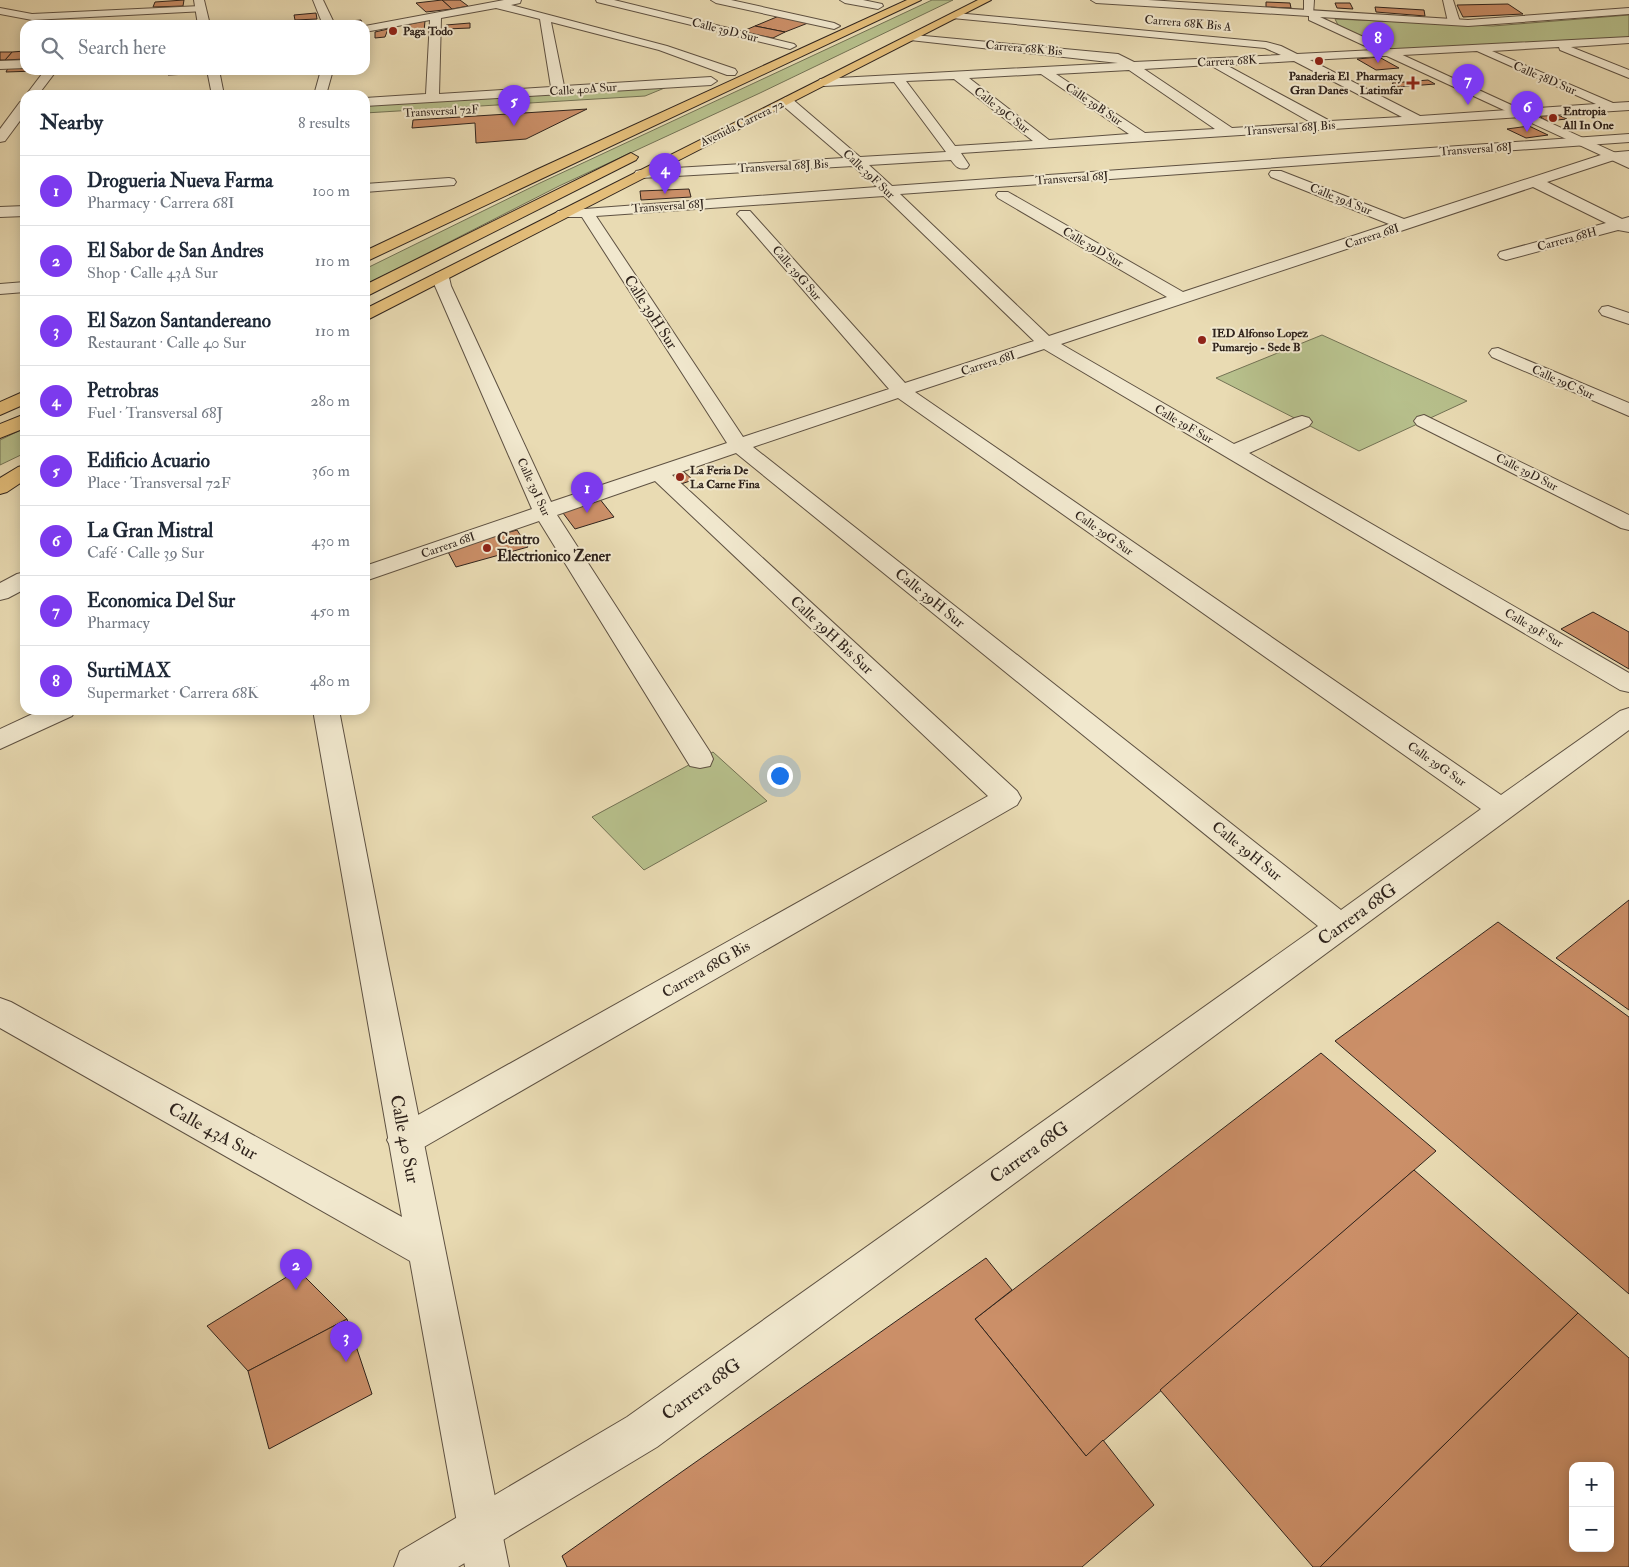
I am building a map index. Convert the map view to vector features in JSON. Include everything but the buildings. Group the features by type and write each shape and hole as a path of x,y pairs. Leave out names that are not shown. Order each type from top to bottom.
{"highway":[{"path":"649,108 891,0"},
{"path":"370,255 541,173 916,0"},
{"path":"804,76 962,0"},
{"name":"Avenida Carrera 72","path":"370,313 442,277 581,217 641,174 914,38 986,0"},
{"path":"823,44 834,26"},
{"path":"714,124 761,114"},
{"path":"370,289 646,150"},
{"path":"0,409 20,399"},
{"path":"0,432 20,422"},
{"path":"0,473 20,463"},
{"path":"0,488 20,474"},
{"path":"0,500 20,490"}],"street":[{"path":"318,0 326,20"},
{"path":"498,5 523,0"},
{"name":"Calle 39D Sur","path":"601,0 790,46"},
{"path":"716,0 834,26"},
{"path":"845,0 878,6"},
{"path":"1096,0 1172,2 1454,22 1495,22 1629,11"},
{"path":"1309,0 1309,13 1319,22 1629,164"},
{"path":"1448,0 1454,22"},
{"path":"370,28 436,16 480,4 498,5 663,48 731,72"},
{"path":"0,11 32,17 200,5 203,20"},
{"path":"89,20 94,14"},
{"path":"432,98 436,16"},
{"name":"Carrera 68K Bis A","path":"956,16 1257,43 1277,48 1419,120"},
{"path":"546,17 558,90"},
{"name":"Carrera 68K Bis","path":"914,38 1104,56 1118,58 1132,66"},
{"name":"Carrera 68K","path":"824,82 1629,40"},
{"path":"1556,44 1629,74"},
{"name":"Calle 38D Sur","path":"1477,48 1613,107"},
{"path":"1213,62 1328,126"},
{"path":"0,65 20,64"},
{"path":"1132,66 1229,132"},
{"name":"Calle 39B Sur","path":"1044,71 1144,138"},
{"path":"36,90 47,75"},
{"path":"214,75 217,90"},
{"path":"321,90 326,75"},
{"name":"Calle 39C Sur","path":"957,75 1046,144"},
{"path":"897,78 977,184"},
{"name":"Calle 40A Sur","path":"370,102 711,81"},
{"name":"Calle 39F Sur","path":"786,101 858,162 1048,344 1629,684"},
{"name":"Transversal 68J Bis","path":"641,174 858,162 1046,144 1629,106"},
{"path":"0,137 20,111"},
{"path":"0,137 17,136"},
{"name":"Transversal 68J","path":"581,217 745,214 894,197 977,184 1629,138"},
{"name":"Transversal 68J","path":"581,217 894,197 1003,195 1597,149"},
{"path":"1612,156 1629,155"},
{"name":"Carrera 68I","path":"370,572 544,511 1612,156"},
{"name":"Calle 39A Sur","path":"1276,174 1405,225"},
{"path":"370,188 449,182"},
{"path":"1535,182 1626,225"},
{"name":"Calle 39D Sur","path":"1003,195 1183,298"},
{"path":"0,212 20,211"},
{"name":"Calle 39G Sur","path":"745,214 902,392 1501,809"},
{"name":"Calle 39H Sur","path":"581,217 739,446 1340,926"},
{"name":"Carrera 68H","path":"1506,255 1626,225"},
{"name":"Calle 39I Sur","path":"442,277 443,286 544,511 700,759"},
{"path":"0,289 20,287"},
{"path":"1608,311 1629,319"},
{"name":"Calle 39C Sur","path":"1498,353 1629,410"},
{"name":"Calle 39D Sur","path":"1424,421 1629,523"},
{"path":"1234,452 1302,422"},
{"name":"Calle 39H Bis Sur","path":"658,473 1007,798"},
{"path":"0,593 20,582"},
{"path":"0,740 52,715"},
{"name":"Calle 40 Sur","path":"327,715 405,1140 483,1548"},
{"name":"Carrera 68G","path":"416,1567 483,1548 1629,717"},
{"name":"Carrera 68G Bis","path":"405,1140 1007,798"},
{"name":"Calle 43A Sur","path":"0,1012 426,1250"}],"green space":[{"path":"932,0 953,0 760,93 559,186 370,282 370,267 540,183"},
{"path":"1629,15 1629,39 1391,51 1338,25 1335,19 1493,26"},
{"path":"667,87 645,96 370,113 370,105"},
{"path":"1322,335 1467,401 1359,451 1216,378"},
{"path":"20,430 20,455 0,465 0,440"},
{"path":"713,752 767,801 644,870 592,817"}],"place":[{"name":"Paga Todo","path":"393,31"},
{"name":"Panaderia El Gran Danes","path":"1319,61"},
{"name":"SurtiMAX","path":"1378,63"},
{"name":"Pharmacy Latimfar","path":"1413,83"},
{"name":"Economica Del Sur","path":"1468,105"},
{"name":"Entropia All In One","path":"1553,118"},
{"name":"Edificio Acuario","path":"514,126"},
{"name":"La Gran Mistral","path":"1527,132"},
{"name":"Petrobras","path":"665,194"},
{"name":"IED Alfonso Lopez Pumarejo - Sede B","path":"1202,340"},
{"name":"La Feria De La Carne Fina","path":"680,477"},
{"name":"Drogueria Nueva Farma","path":"587,513"},
{"name":"Centro Electrionico Zener","path":"487,548"},
{"name":"El Sabor de San Andres","path":"296,1290"},
{"name":"El Sazon Santandereano","path":"346,1362"}]}
